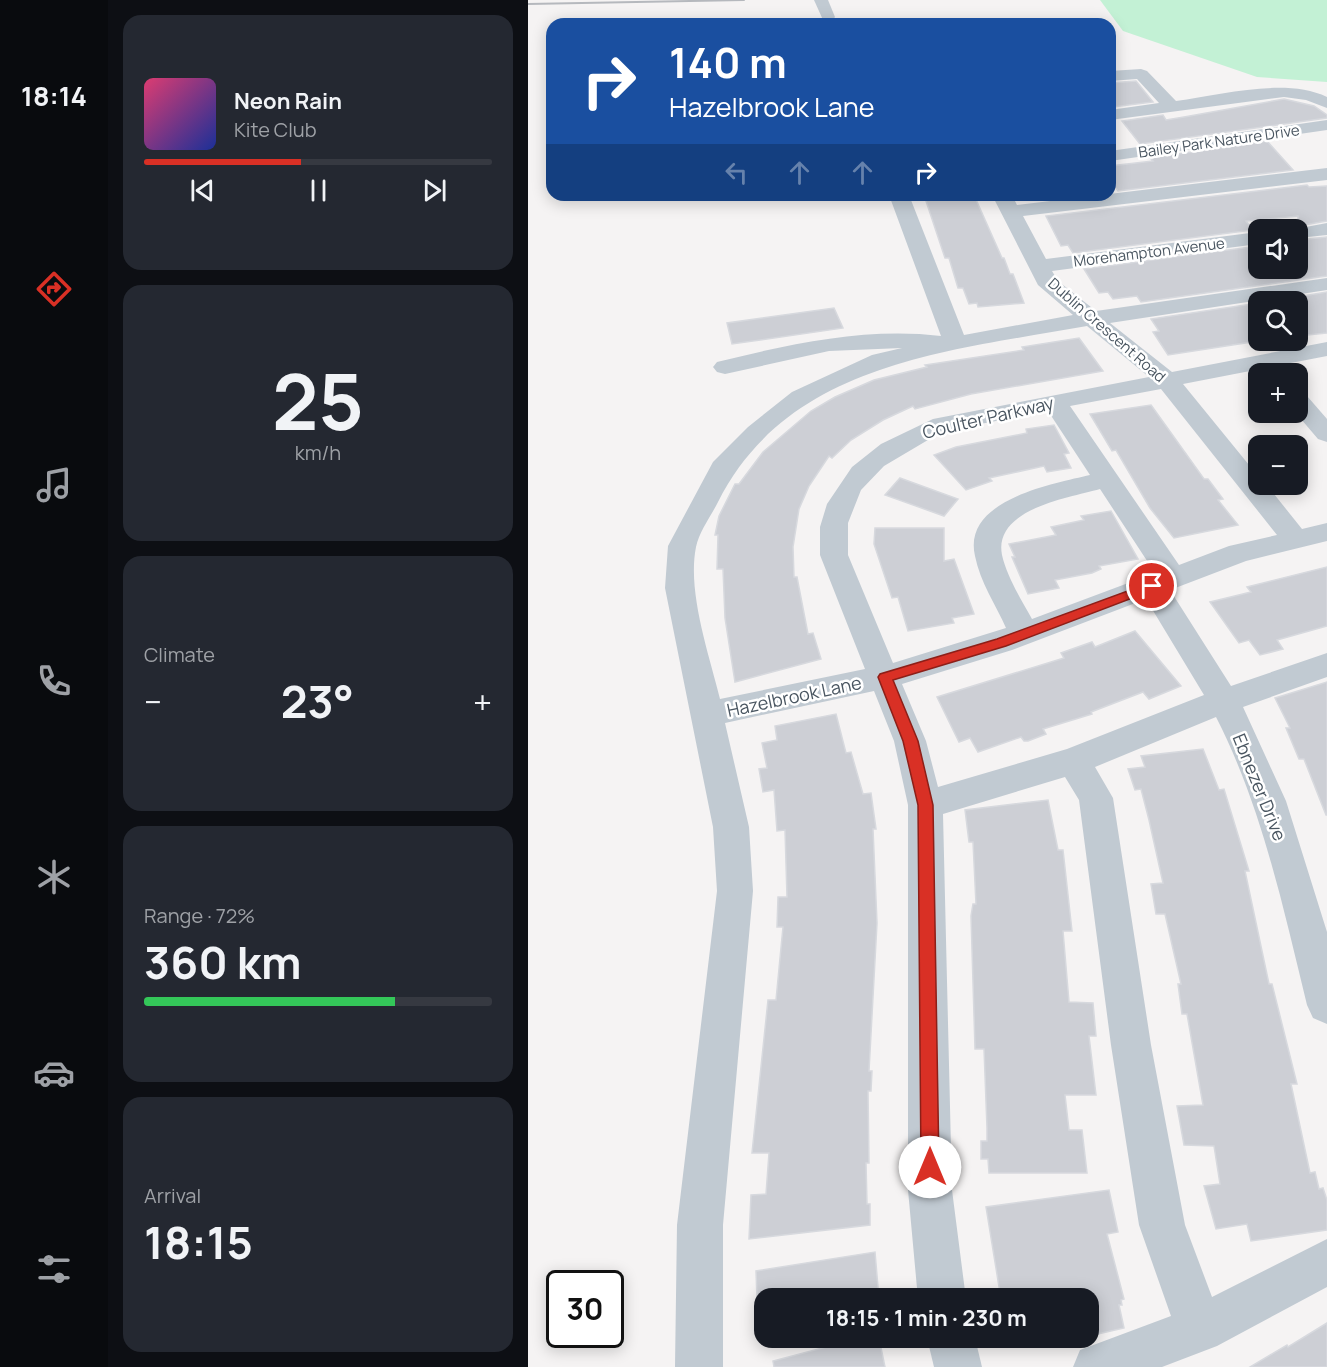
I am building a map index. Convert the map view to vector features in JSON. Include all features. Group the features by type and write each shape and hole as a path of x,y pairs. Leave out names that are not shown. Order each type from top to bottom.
{"street":[{"path":"822,0 828,16"},
{"path":"1116,76 1141,74 1172,108"},
{"path":"1116,114 1284,92 1310,94 1327,103"},
{"name":"Bailey Park Nature Drive","path":"1116,153 1285,133 1327,125"},
{"path":"1285,133 1302,145"},
{"path":"1116,190 1324,165"},
{"path":"901,201 956,344"},
{"path":"1006,203 1023,201"},
{"name":"Dublin Crescent Road","path":"1006,203 1049,285 1165,378 1296,540"},
{"path":"1308,231 1327,229"},
{"name":"Morehampton Avenue","path":"1039,266 1248,239"},
{"path":"699,1367 700,1225 735,891 731,827 680,588 682,546 722,468 757,432 812,392 880,360 1089,319 1327,284"},
{"path":"725,367 829,344 919,340 956,344"},
{"name":"Coulter Parkway","path":"1280,363 1327,349"},
{"name":"Coulter Parkway","path":"941,1288 930,1190 925,805 910,741 834,555 834,524 845,497 880,453 908,437 942,424 1165,378 1248,369"},
{"name":"Ebnezer Drive","path":"1054,401 1107,479 1258,772 1285,849 1327,1005"},
{"path":"1308,412 1327,434"},
{"path":"1024,634 988,555 987,537 992,524 1001,515 1019,505 1107,479"},
{"name":"Hazelbrook Lane","path":"706,714 885,677 1024,634 1239,553 1327,532"},
{"path":"925,805 1073,761 1223,701 1327,665"},
{"path":"1073,761 1096,798 1131,1045 1162,1225 1200,1329"},
{"path":"1097,1367 1200,1329 1327,1262"},
{"path":"953,1348 958,1367"}],"green space":[{"path":"1100,0 1327,0 1327,82 1257,77 1123,31 1116,18 1113,18"}],"building":[{"path":"1136,81 1153,102 1116,107 1116,83"},
{"path":"1284,99 1314,106 1327,115 1327,118 1140,144 1122,121 1163,115 1166,120"},
{"path":"1267,141 1293,170 1118,191 1116,165 1153,161 1150,158"},
{"path":"1307,185 1309,187 1327,186 1327,221 1308,224 1308,219 1298,219 1298,216 1248,219 1246,221 1248,231 1073,253 1068,245 1061,246 1046,216"},
{"path":"926,201 977,201 1002,258 1010,274 1013,274 1024,303 978,307 977,303 969,304 963,288 958,288 949,258 945,258"},
{"path":"1327,237 1327,276 1308,279 1308,239"},
{"path":"1248,247 1248,279 1306,279 1141,302 1137,296 1113,299 1108,292 1099,293 1084,269"},
{"path":"1327,292 1327,333 1308,335 1308,295"},
{"path":"1248,304 1248,343 1168,355 1153,332 1159,331 1151,319"},
{"path":"834,308 843,328 732,344 727,323"},
{"path":"1079,338 1103,371 971,394 915,409 913,406 883,420 851,440 832,458 829,456 809,486 799,509 793,547 794,577 797,577 808,634 813,633 821,659 735,682 725,618 723,569 717,569 718,535 715,535 719,516 735,484 739,484 763,452 811,411 835,397 874,380 927,367 925,365 1024,350 1022,347"},
{"path":"1151,405 1204,479 1208,479 1223,499 1218,500 1238,525 1174,538 1150,508 1116,450 1112,451 1090,414"},
{"path":"1054,425 1069,453 1064,454 1071,468 1047,472 1044,466 989,478 992,481 966,490 934,455 956,447 1027,433 1026,429"},
{"path":"900,478 958,499 944,516 885,495"},
{"path":"1111,511 1138,559 1099,566 1101,569 1092,573 1055,580 1059,588 1028,594 1012,557 1015,557 1009,544 1056,535 1051,527 1084,520 1081,516"},
{"path":"875,528 944,528 944,561 954,559 974,614 952,618 954,623 908,631 898,597 892,598 874,544"},
{"path":"1327,567 1327,626 1277,640 1283,649 1260,655 1249,640 1239,643 1210,602 1251,592 1247,587"},
{"path":"1135,631 1181,686 1149,699 1143,692 1091,712 1092,714 1043,729 1046,734 1028,741 1024,741 1021,737 978,752 970,738 959,742 937,697 1064,658 1061,653 1092,642 1095,647"},
{"path":"1327,682 1326,815 1304,759 1299,759 1286,728 1290,728 1275,698"},
{"path":"836,714 846,753 851,752 863,794 871,793 876,829 873,829 877,923 869,1071 872,1071 871,1091 868,1091 869,1163 866,1163 870,1225 749,1239 751,1195 766,1194 769,1153 752,1153 768,1000 776,1000 783,927 777,927 778,897 787,897 785,830 777,831 774,790 763,792 759,769 767,768 762,743 777,740 775,726"},
{"path":"1203,749 1219,790 1224,789 1249,871 1245,871 1269,984 1272,984 1297,1084 1291,1084 1310,1173 1315,1172 1319,1189 1323,1188 1327,1200 1327,1230 1251,1241 1247,1224 1216,1229 1204,1186 1220,1184 1214,1146 1184,1145 1177,1106 1203,1105 1187,1014 1182,1014 1178,984 1181,984 1165,914 1156,914 1151,884 1163,883 1149,820 1141,789 1135,790 1128,769 1145,767 1141,756"},
{"path":"1048,800 1058,850 1063,850 1072,931 1063,931 1069,1002 1093,1003 1096,1036 1089,1036 1096,1095 1065,1095 1069,1130 1082,1130 1087,1173 989,1173 988,1159 981,1159 981,1141 987,1141 984,1049 975,1049 971,916 973,904 976,904 973,842 969,842 965,810"},
{"path":"1109,1190 1118,1232 1107,1234 1124,1299 1121,1300 1122,1305 1119,1305 1124,1328 1099,1334 1099,1288 999,1288 986,1207"},
{"path":"875,1252 878,1288 757,1288 756,1271"},
{"path":"1327,1323 1327,1367 1250,1367 1287,1345 1288,1347"},
{"path":"822,1348 881,1348 885,1367 774,1367 773,1361"}],"railway":[{"path":"528,4 744,0"}],"route":[{"path":"930,1167 929,957 925,805 910,741 885,677 1001,642 1152,586"}]}
